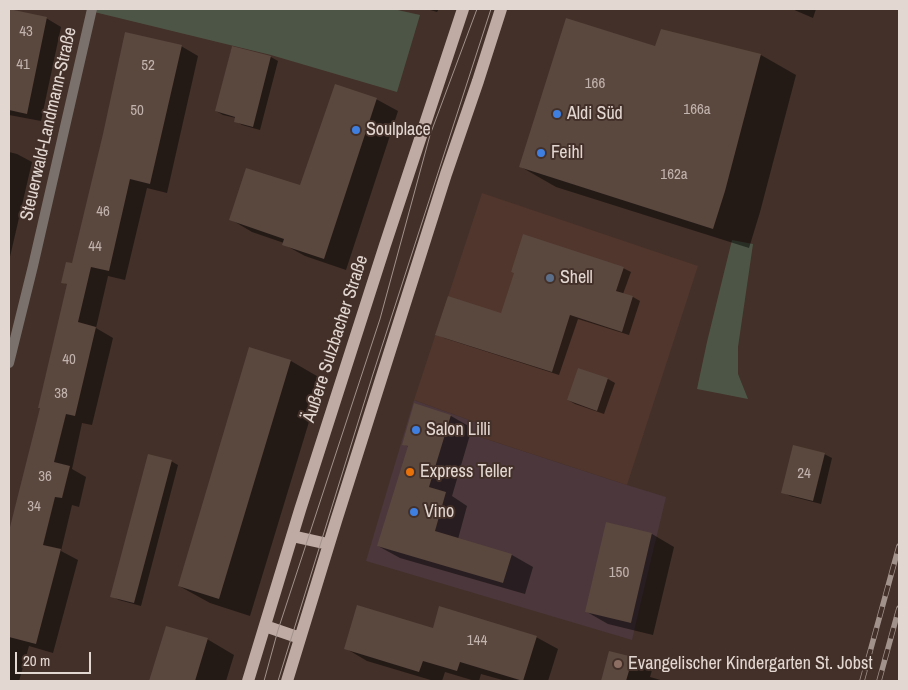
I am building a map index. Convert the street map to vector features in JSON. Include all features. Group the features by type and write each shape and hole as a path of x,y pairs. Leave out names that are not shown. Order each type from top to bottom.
{"main road":[{"name":"Äußere Sulzbacher Straße","path":"248,681 385,245 463,9"},
{"path":"287,681 328,544 446,174 501,9"},
{"path":"292,536 328,544"},
{"path":"264,626 300,638"}],"street":[{"name":"Steuerwald-Landmann-Straße","path":"9,363 92,9"}],"shaded area":[{"path":"482,193 698,266 627,485 477,436 483,425 414,400"},
{"path":"414,400 483,425 477,436 666,497 632,640 366,561"}],"green space":[{"path":"74,9 393,9 420,15 397,92 271,55 86,10"},
{"path":"732,240 753,244 738,347 738,374 748,399 697,389"}],"building":[{"path":"9,9 47,17 27,114 9,110"},
{"path":"566,18 655,46 661,29 761,54 725,191 713,229 519,167"},
{"path":"125,32 182,45 150,184 130,179 109,271 91,267 78,322 96,327 75,416 66,414 54,462 70,466 62,498 55,497 43,545 61,549 36,644 9,637 9,531 40,408 38,408 67,284 61,283 66,262 72,263"},
{"path":"232,46 271,56 253,127 234,122 235,117 215,111"},
{"path":"335,84 377,98 324,259 282,245 284,239 229,220 246,168 300,185"},
{"path":"523,234 624,267 616,291 633,296 622,332 570,315 552,372 435,335 448,296 501,313 514,273 511,272"},
{"path":"249,347 291,360 219,599 178,586"},
{"path":"578,368 608,378 597,411 567,400"},
{"name":"Vino","path":"414,403 451,415 429,487 446,492 435,531 512,554 503,583 377,546 408,446 402,445"},
{"path":"793,445 825,453 813,501 781,493"},
{"path":"148,454 172,460 134,603 110,597"},
{"path":"606,522 652,533 631,623 585,612"},
{"path":"357,605 433,628 439,606 537,636 523,681 460,662 457,671 423,661 419,672 344,649"},
{"path":"166,626 208,638 195,681 149,681"},
{"name":"Evangelischer Kindergarten St. Jobst","path":"609,651 633,657 626,681 601,681"}],"tram line":[{"path":"264,681 278,630 380,319 430,135 477,9"},
{"path":"278,681 373,374 491,9"}],"railway":[{"path":"862,681 899,546"},
{"path":"879,681 899,608"}],"place":[{"name":"Aldi Süd","path":"557,114"},
{"name":"Soulplace","path":"356,130"},
{"name":"Feihl","path":"541,153"},
{"name":"Shell","path":"550,278"},
{"name":"Salon Lilli","path":"416,430"},
{"name":"Express Teller","path":"410,472"},
{"name":"Vino","path":"414,512"},
{"name":"Evangelischer Kindergarten St. Jobst","path":"618,664"}]}
